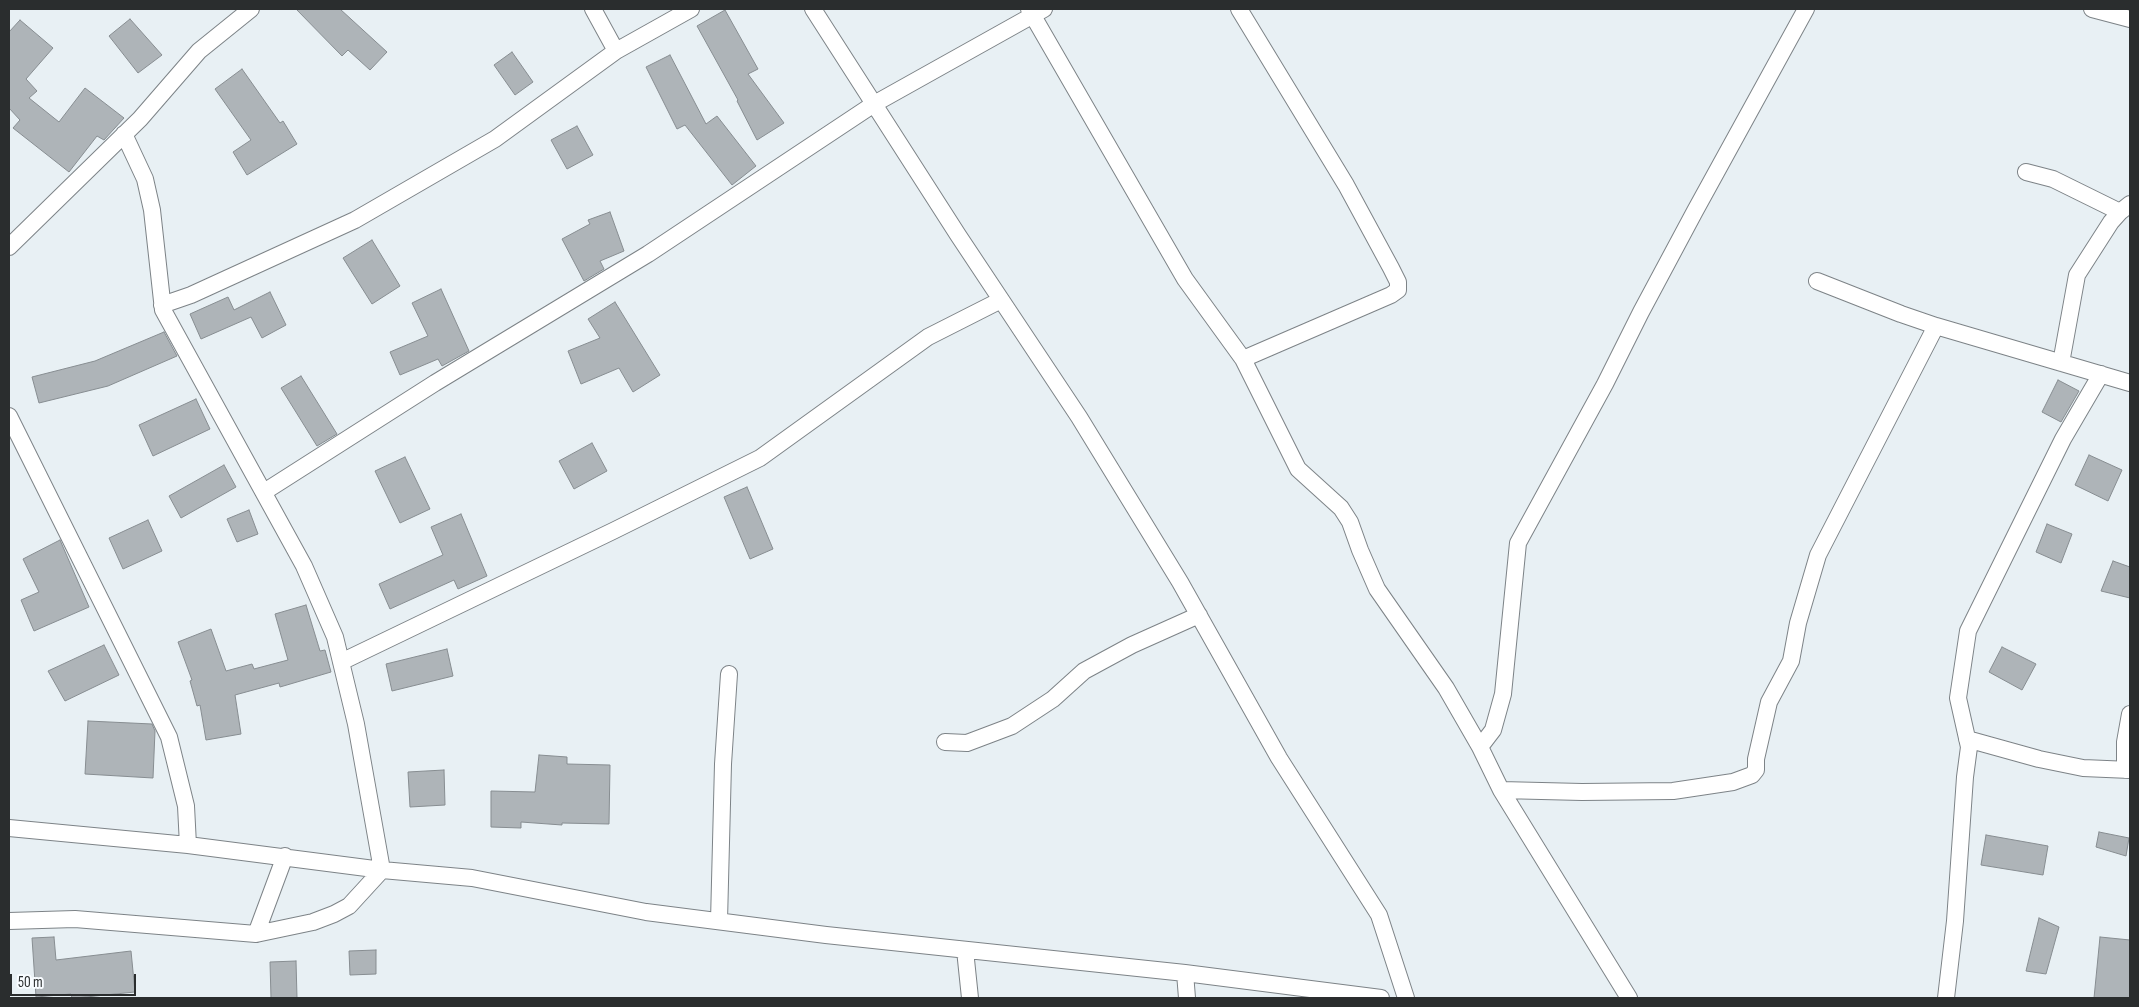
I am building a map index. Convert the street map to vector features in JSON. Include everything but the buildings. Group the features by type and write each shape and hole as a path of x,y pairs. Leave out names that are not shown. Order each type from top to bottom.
{"street":[{"path":"9,247 124,134 199,51 251,9"},
{"path":"593,9 616,51"},
{"path":"162,305 191,296 355,220 495,139 616,51 691,9"},
{"path":"813,9 1079,417 1199,615 1279,758 1379,916 1406,998"},
{"path":"1239,9 1346,185 1398,282 1398,290 1391,295 1244,360"},
{"path":"1480,747 1493,730 1503,694 1518,543 1605,384 1695,211 1806,9"},
{"path":"2092,9 2130,19"},
{"path":"264,492 436,383 648,254 874,104 1036,11 1184,279 1244,360 1298,469 1341,508 1350,522 1377,588 1446,688 1480,747 1501,790 1629,998"},
{"path":"124,134 145,179 152,210 162,305 304,566 335,637 356,724 382,870"},
{"path":"2026,172 2053,179 2125,208 2085,260 2077,275 2061,363"},
{"path":"1817,281 1936,326 2130,383"},
{"path":"341,662 760,458 928,337 1001,300"},
{"path":"1501,790 1582,792 1673,791 1733,782 1752,775 1756,770 1756,759 1769,702 1790,661 1798,623 1818,555 1936,326"},
{"path":"1946,998 1955,921 1965,777 1969,747 1958,698 1968,631 2063,439 2101,374"},
{"path":"9,416 114,623 169,737 186,806 188,845"},
{"path":"945,742 967,743 1012,726 1053,699 1084,671 1132,645 1199,615"},
{"path":"719,922 723,764 729,674"},
{"path":"1967,739 2039,759 2083,768 2128,770 2125,742 2130,714"},
{"path":"9,828 188,845 382,870 472,878 646,912 719,922 1186,973 1382,998"},
{"path":"256,934 285,856"},
{"path":"9,921 75,919 256,934 313,922 334,914 349,906 382,870"},
{"path":"965,950 970,998"},
{"path":"1186,973 1187,998"}]}
